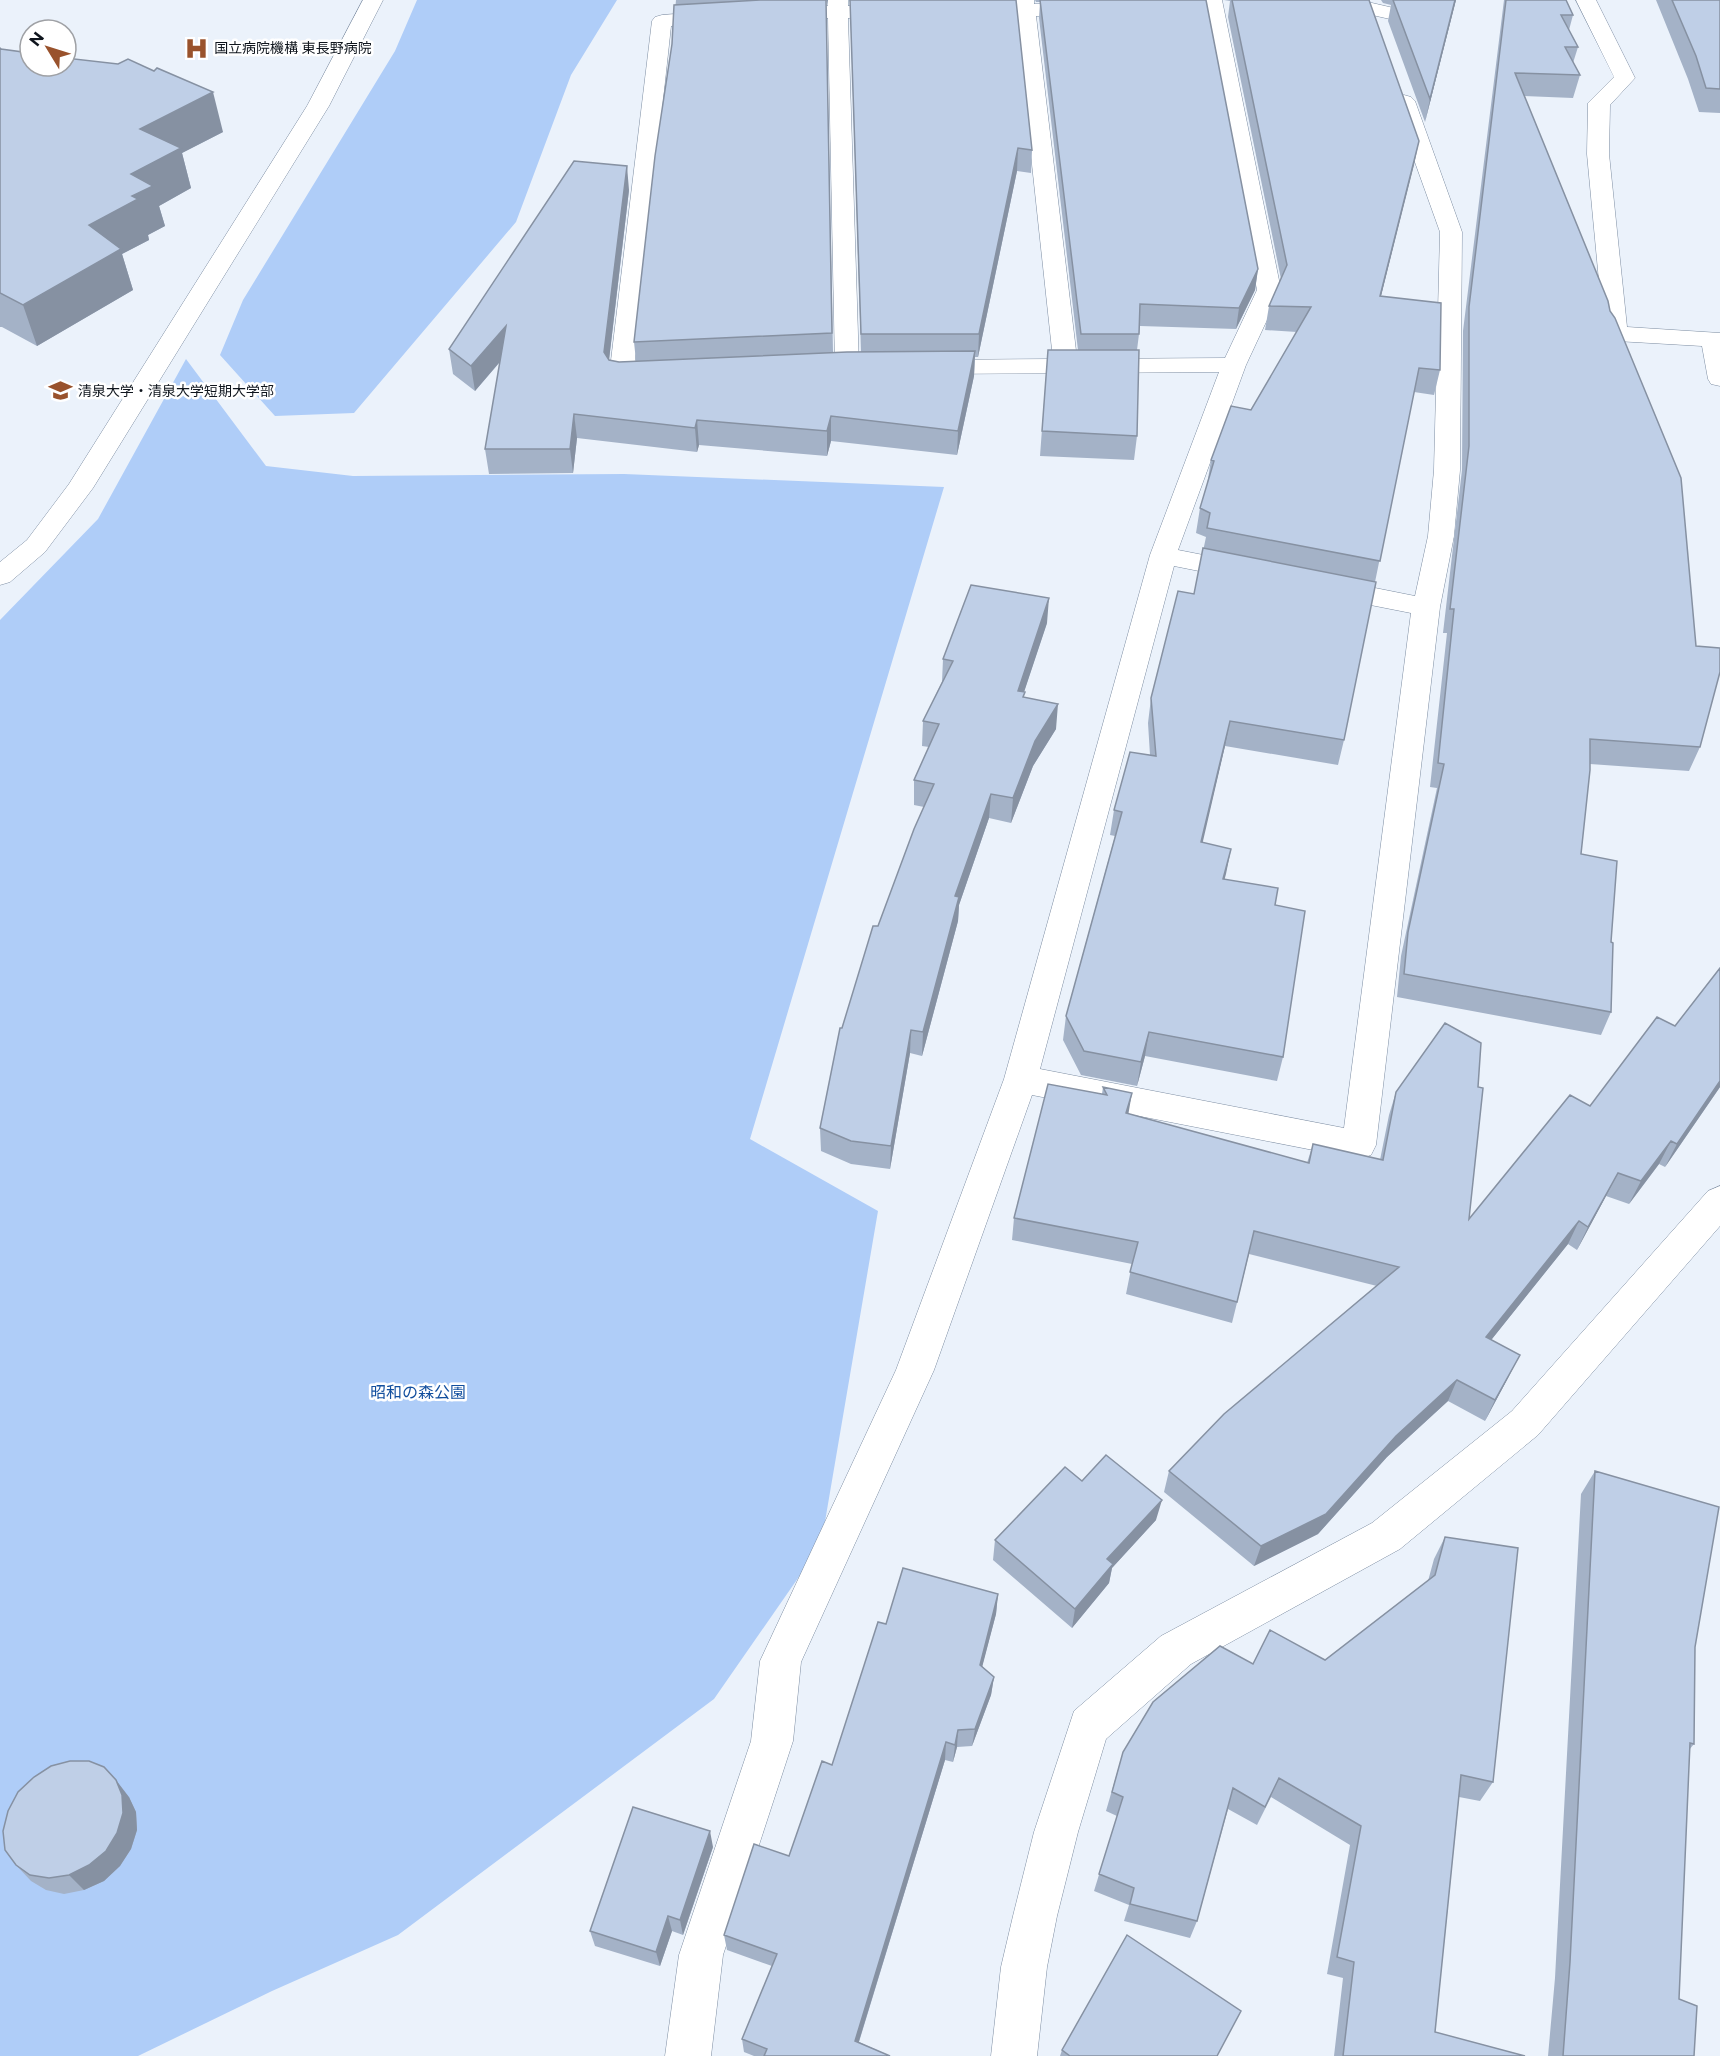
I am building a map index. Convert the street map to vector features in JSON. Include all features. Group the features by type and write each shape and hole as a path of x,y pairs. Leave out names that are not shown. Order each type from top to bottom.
{"street":[{"path":"0,576 36,546 80,488 318,106 373,0"},
{"path":"1305,9 1370,4 1399,15 1438,0"},
{"path":"1586,0 1625,78 1599,104 1598,154 1616,334 1717,340 1720,379"},
{"path":"1370,4 1383,42"},
{"path":"756,15 838,5 908,10"},
{"path":"838,5 847,368"},
{"path":"1024,5 1065,366"},
{"path":"955,10 1024,5 1096,10"},
{"path":"688,2056 701,1955 772,1741 780,1661 915,1370 1021,1079 1163,555 1234,365 1269,290 1214,5"},
{"path":"1191,10 1214,5 1238,10"},
{"path":"668,375 621,377 662,21 732,17"},
{"path":"1021,1079 1359,1145 1426,607 1441,536 1448,470 1451,232 1395,76"},
{"path":"905,367 1234,365"},
{"path":"1163,555 1266,576"},
{"path":"1300,582 1426,607"},
{"path":"1014,2056 1024,1967 1033,1926 1056,1832 1089,1726 1176,1650 1386,1536 1525,1423 1720,1201"}],"green space":[{"path":"417,0 617,0 571,75 516,222 354,413 275,416 220,355 243,300 395,51"},
{"name":"昭和の森公園","path":"186,359 266,466 353,476 624,474 944,487 750,1139 878,1211 821,1545 714,1699 398,1935 272,1991 138,2056 0,2056 0,620 98,519"}],"building":[{"path":"760,0 826,0 832,333 634,342 655,156 672,44 674,5"},
{"path":"850,0 1016,0 1032,150 1018,148 979,334 861,334"},
{"path":"1040,0 1206,0 1258,269 1239,308 1140,304 1139,334 1081,334"},
{"path":"1232,0 1369,0 1419,141 1380,296 1441,303 1440,370 1419,368 1380,561 1207,528 1210,513 1200,508 1214,461 1211,460 1231,406 1251,410 1311,307 1269,306 1287,265"},
{"path":"1393,0 1455,0 1430,99"},
{"path":"1506,0 1566,0 1573,15 1561,15 1578,47 1565,47 1580,75 1515,73 1608,301 1610,311 1615,318 1681,478 1696,646 1720,648 1720,672 1700,747 1590,739 1590,770 1581,854 1617,861 1611,942 1613,943 1611,1012 1404,974 1408,932 1444,764 1438,763 1454,609 1450,609 1469,446 1469,307"},
{"path":"1672,0 1720,0 1720,89 1706,88 1696,56"},
{"path":"0,48 18,51 18,78 78,78 78,59 118,64 128,59 154,71 157,68 213,92 140,129 181,148 131,174 153,186 132,196 138,199 89,225 121,249 23,305 0,293"},
{"path":"574,161 627,166 604,352 609,360 619,362 847,352 975,351 958,431 831,416 827,431 697,420 695,428 574,414 570,449 485,449 506,326 471,366 449,349"},
{"path":"1048,350 1139,350 1137,436 1042,431"},
{"path":"1203,548 1376,582 1344,740 1230,721 1201,842 1231,849 1223,879 1278,888 1275,905 1305,911 1283,1057 1149,1032 1141,1062 1084,1051 1066,1016 1122,812 1114,810 1130,752 1156,756 1151,698 1178,591 1194,594"},
{"path":"971,585 1049,598 1018,691 1025,692 1023,697 1058,704 1035,741 1013,798 991,794 955,896 959,897 923,1032 911,1030 891,1146 851,1141 820,1128 840,1028 842,1028 873,926 878,926 914,829 934,784 914,780 939,724 923,721 953,661 943,659"},
{"path":"1720,968 1720,1081 1677,1144 1671,1141 1641,1181 1618,1173 1588,1227 1579,1221 1486,1337 1520,1355 1495,1400 1457,1380 1396,1436 1326,1514 1261,1546 1169,1471 1224,1414 1399,1267 1254,1231 1237,1302 1130,1272 1138,1242 1014,1218 1048,1084 1107,1095 1103,1087 1132,1093 1126,1113 1309,1163 1313,1144 1383,1160 1396,1092 1445,1023 1481,1043 1478,1087 1483,1088 1469,1219 1570,1095 1590,1106 1657,1017 1675,1026"},
{"path":"1106,1455 1162,1500 1107,1559 1113,1564 1075,1609 995,1540 1065,1467 1082,1481"},
{"path":"1595,1471 1719,1507 1695,1647 1694,1744 1690,1743 1679,1999 1697,2006 1694,2056 1563,2056 1570,1962"},
{"path":"1445,1537 1518,1548 1493,1782 1461,1775 1435,2032 1525,2056 1343,2056 1354,1962 1337,1957 1361,1826 1279,1778 1265,1807 1233,1788 1197,1921 1130,1904 1134,1888 1099,1874 1123,1797 1112,1792 1123,1752 1153,1702 1220,1646 1253,1664 1270,1630 1325,1660 1435,1575"},
{"path":"903,1568 998,1594 980,1665 994,1677 975,1729 958,1730 955,1745 946,1742 855,2041 890,2056 764,2056 767,2049 742,2039 777,1954 724,1935 754,1844 789,1856 822,1761 832,1765 878,1622 886,1624"},
{"path":"70,1761 89,1761 104,1767 116,1780 122,1795 123,1813 117,1833 106,1851 89,1865 69,1875 49,1878 30,1875 16,1865 5,1850 3,1831 8,1811 18,1792 34,1777 51,1766"},
{"path":"633,1807 710,1831 680,1920 668,1916 656,1952 590,1931"},
{"path":"1127,1935 1241,2011 1217,2056 1070,2056 1062,2050"}],"place":[{"name":"国立病院機構 東長野病院","path":"196,48"},
{"name":"清泉大学・清泉大学短期大学部","path":"60,391"}]}
